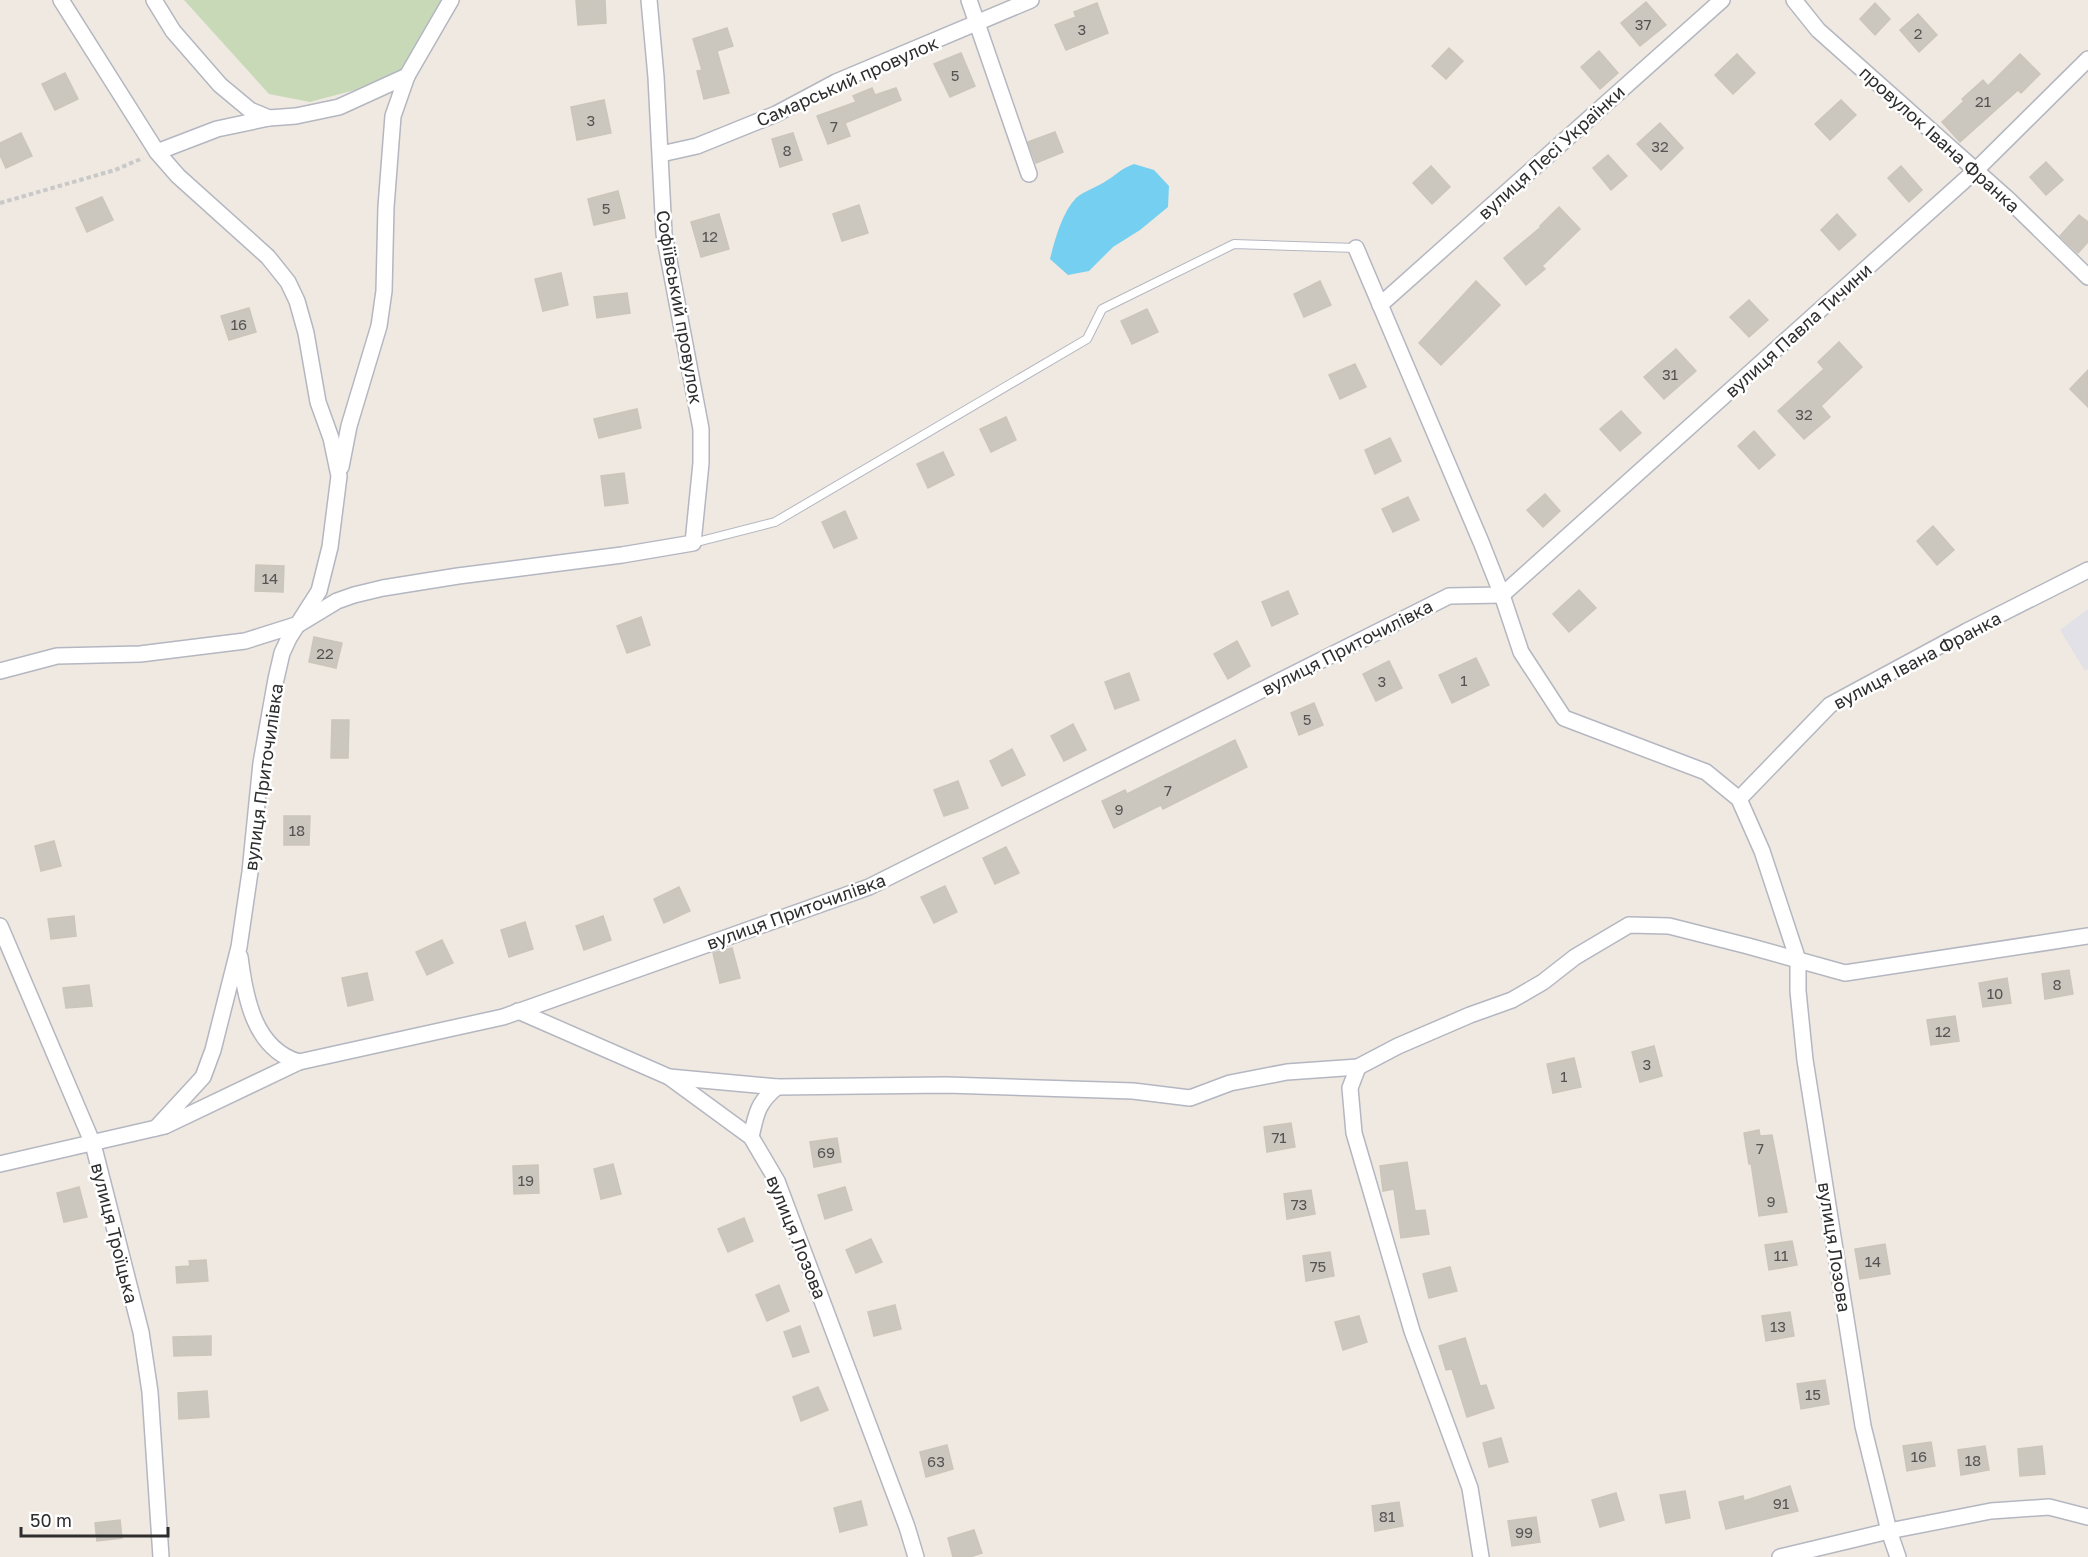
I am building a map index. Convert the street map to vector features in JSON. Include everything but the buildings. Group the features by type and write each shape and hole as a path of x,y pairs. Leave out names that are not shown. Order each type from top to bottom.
{"street":[{"name":"вулиця Приточилівка","path":"61,0 157,152 178,176 268,258 288,282 297,301 306,333 318,402 331,438 339,476 330,547 322,580 314,602 289,638 282,653 276,679 261,763 250,872 239,947 208,1066 203,1077 155,1129"},
{"path":"154,0 173,31 220,85 250,110 269,118"},
{"path":"339,476 350,426 379,326 384,291 386,207 393,116 407,76 451,0"},
{"name":"Софіївський провулок","path":"649,0 661,154 664,234 701,429 701,463 693,543"},
{"path":"969,0 1029,174"},
{"name":"Самарський провулок","path":"661,154 697,146 776,114 836,82 1031,0"},
{"name":"вулиця Лесі Українки","path":"1380,305 1722,0"},
{"name":"провулок Івана Франка","path":"1794,0 1818,30 1976,170 2088,277"},
{"name":"вулиця Павла Тичини","path":"1502,595 1976,170 2088,59"},
{"path":"157,152 217,129 339,107 407,76"},
{"path":"1356,248 1502,595 1521,652 1564,718 1706,772 1738,799"},
{"path":"0,670 57,656 140,654 245,641 299,624 354,595 383,588 611,557 693,543"},
{"name":"вулиця Івана Франка","path":"1738,799 1830,705 1967,631 2088,570"},
{"name":"вулиця Приточилівка","path":"0,1164 165,1126 299,1062 503,1017 869,886 1449,596 1502,595"},
{"name":"вулиця Лозова","path":"1738,799 1762,851 1798,960 1798,991 1805,1060 1863,1426 1889,1532 1898,1557"},
{"path":"669,1077 777,1088 981,1086 1133,1091 1190,1098 1230,1083 1287,1072 1358,1067 1398,1046 1470,1015 1512,1000 1543,982 1575,957 1629,925 1669,926 1845,973 2088,936"},
{"name":"вулиця Троїцька","path":"0,926 93,1144 141,1332 150,1392 160,1557"},
{"path":"239,947 244,990 251,1013 261,1033 283,1055 299,1062"},
{"name":"вулиця Лозова","path":"518,1011 669,1077 751,1137 777,1181 907,1527 916,1557"},
{"path":"1358,1067 1350,1088 1354,1133 1412,1331 1470,1488 1481,1557"},
{"path":"751,1137 757,1112 765,1096 777,1088"},
{"path":"1780,1557 1991,1511 2049,1506 2088,1517"}],"lane":[{"path":"693,543 775,522 1087,339 1102,309 1234,244 1356,248"}],"path":[{"path":"0,203 115,170 157,152"}],"shaded area":[{"path":"2088,609 2088,669 2085,671 2060,630"}],"green space":[{"path":"184,0 450,0 415,58 388,81 310,102 269,94"}],"water":[{"path":"1134,164 1154,170 1169,186 1168,207 1140,230 1113,247 1089,271 1068,275 1050,259 1063,219 1071,204 1079,196"}]}
